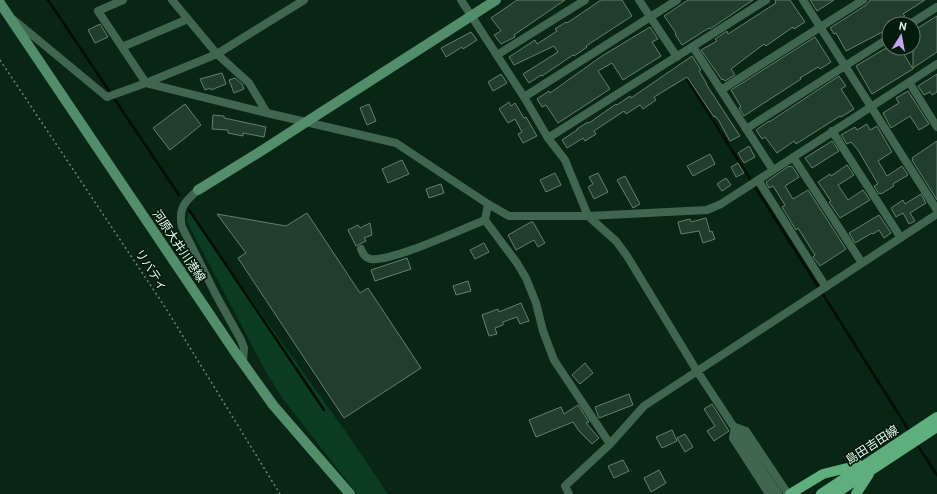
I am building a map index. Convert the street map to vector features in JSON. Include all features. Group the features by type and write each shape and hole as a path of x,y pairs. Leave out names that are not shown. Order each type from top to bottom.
{"main road":[{"path":"198,190 496,0"},
{"name":"河原大井川港線","path":"0,3 171,258 273,405 350,494"},
{"name":"島田吉田線","path":"835,494 870,466 937,417"},
{"name":"島田吉田線","path":"821,494 937,427"},
{"path":"789,494 824,474 870,466"},
{"path":"856,494 870,466"}],"street":[{"path":"123,0 98,11 146,83 396,143 488,204 509,216 588,216 707,210 721,204 937,64"},
{"path":"172,0 217,54 249,83 267,113"},
{"path":"8,15 107,97 217,54 304,0"},
{"path":"462,0 524,97 548,138 565,160 588,216 616,241 627,256 697,371 778,494"},
{"path":"497,56 585,0"},
{"path":"639,0 677,57"},
{"path":"524,97 677,0"},
{"path":"548,138 766,0"},
{"path":"803,0 937,210"},
{"path":"721,90 863,0"},
{"path":"921,17 937,7"},
{"path":"122,47 188,19"},
{"path":"746,129 881,43"},
{"path":"693,47 774,170"},
{"path":"909,82 937,127"},
{"path":"832,131 901,238"},
{"path":"793,157 862,263"},
{"path":"758,180 826,287"},
{"path":"198,190 187,200 181,210 180,217 182,227 244,348 243,361"},
{"path":"488,204 485,220 518,263 526,278 536,303 543,331 554,360 610,444"},
{"path":"569,494 565,486 610,444 644,406 937,214"},
{"path":"361,249 364,255 370,259 380,259 403,253 485,220"},
{"path":"735,427 733,438 769,494"},
{"path":"735,427 746,430 789,494"}],"path":[{"name":"リバティ","path":"0,60 165,307 280,494"}],"green space":[{"path":"189,212 348,435 388,494 357,494 283,399 266,372 186,220"}],"building":[{"path":"517,0 565,0 514,35 515,37 501,44 494,35 501,31 491,18"},
{"path":"601,0 622,0 632,16 586,46 587,47 574,56 573,55 529,83 523,74 558,52 554,46 514,65 509,57 535,40 537,44 557,31 555,29 566,22 567,23"},
{"path":"688,0 753,0 710,29 709,28 682,45 675,34 676,33 664,16"},
{"path":"775,0 790,0 805,22 794,29 793,27 766,46 764,44 731,69 735,75 725,81 723,79 722,80 701,50 717,41 715,39 727,31 728,34 776,3"},
{"path":"810,0 834,0 817,11"},
{"path":"870,0 925,0 903,14 905,16 881,16 881,33 846,51 836,33 834,34 830,28 866,5"},
{"path":"937,16 937,52 913,68 913,56 921,56 921,26"},
{"path":"100,24 108,37 95,43 88,30"},
{"path":"650,27 658,39 652,42 661,56 623,80 612,63 598,71 610,89 558,123 546,105 542,107 537,99 549,91 550,93 602,56"},
{"path":"471,32 477,40 446,57 441,48"},
{"path":"815,37 831,62 820,69 818,67 800,78 801,79 744,116 739,108 741,107 731,90"},
{"path":"881,51 881,56 905,56 913,69 872,94 856,66"},
{"path":"692,56 701,70 699,71 706,84 740,136 730,141 719,121 715,116 714,117 687,77 654,97 656,100 643,109 640,105 626,114 624,111 594,131 596,134 585,141 583,138 567,148 562,140 616,104 617,105 630,96 631,98"},
{"path":"222,73 226,84 211,90 210,88 205,90 200,79"},
{"path":"501,74 507,83 493,91 488,82"},
{"path":"937,74 937,92 932,95 930,92 924,95 918,86"},
{"path":"839,76 846,86 841,89 854,109 841,117 840,116 796,144 794,141 777,153 765,137 762,139 756,130"},
{"path":"235,78 242,84 244,89 234,93 229,80"},
{"path":"908,91 929,124 919,130 910,116 891,128 883,113 899,103 896,98"},
{"path":"509,102 511,106 515,103 524,118 526,117 537,136 523,143 518,134 522,132 515,119 508,123 499,109"},
{"path":"185,104 201,125 170,150 153,128"},
{"path":"369,104 376,121 367,125 360,108"},
{"path":"213,115 224,116 224,118 266,127 264,137 243,133 243,136 228,133 228,130 212,129"},
{"path":"867,124 870,130 877,126 892,152 878,161 887,176 902,166 908,175 893,184 894,186 881,194 879,194 874,186 878,184 858,150 851,142 847,144 841,135 855,127 857,130"},
{"path":"832,141 839,151 812,168 805,158"},
{"path":"937,141 937,200 912,158"},
{"path":"749,146 755,157 744,163 738,153"},
{"path":"710,154 715,164 693,176 687,166"},
{"path":"402,160 409,174 388,183 382,169"},
{"path":"738,163 744,173 736,177 731,167"},
{"path":"847,165 854,175 838,185 848,200 863,190 870,200 840,218 818,182 830,174 831,176"},
{"path":"789,166 792,166 799,177 785,186 793,199 808,190 846,249 820,266 813,257 815,255 798,228 796,230 782,207 785,205 773,186 769,188 766,182"},
{"path":"555,173 561,185 546,192 540,180"},
{"path":"598,173 608,192 594,199 588,187 593,184 589,177"},
{"path":"625,176 640,204 633,208 617,180"},
{"path":"726,178 731,185 722,191 717,184"},
{"path":"441,184 444,193 429,198 426,189"},
{"path":"921,194 926,203 910,213 915,221 909,224 903,213 896,217 891,208 903,200 905,204"},
{"path":"307,213 360,293 368,288 421,368 344,418 238,258 246,253 217,214 286,226"},
{"path":"879,215 891,233 884,238 879,230 855,243 849,233"},
{"path":"706,218 710,232 712,231 715,239 703,243 699,231 681,234 678,222 690,219 691,222"},
{"path":"533,222 545,243 538,247 534,240 516,250 508,235"},
{"path":"370,223 372,235 364,238 366,241 356,246 348,230 358,225 360,228"},
{"path":"484,243 489,252 475,259 470,250"},
{"path":"407,258 411,269 375,281 371,270"},
{"path":"468,281 471,291 456,295 453,286"},
{"path":"521,303 529,321 520,324 517,317 503,322 503,325 495,328 497,334 489,336 482,315 498,309 499,312"},
{"path":"585,363 593,373 580,384 572,375"},
{"path":"629,394 633,405 599,418 595,407"},
{"path":"712,404 729,431 714,441 707,431 715,426 704,409"},
{"path":"578,405 589,422 586,423 599,438 592,444 579,431 573,422 536,437 529,420 561,407 564,414"},
{"path":"672,430 677,441 662,448 656,437"},
{"path":"685,434 693,447 685,452 677,438"},
{"path":"623,460 629,471 614,478 608,466"},
{"path":"659,470 666,483 651,492 644,478"}],"waterway":[{"path":"48,0 179,195"},
{"path":"685,76 910,432"},
{"path":"189,210 324,410"},
{"path":"916,443 937,475"}]}
